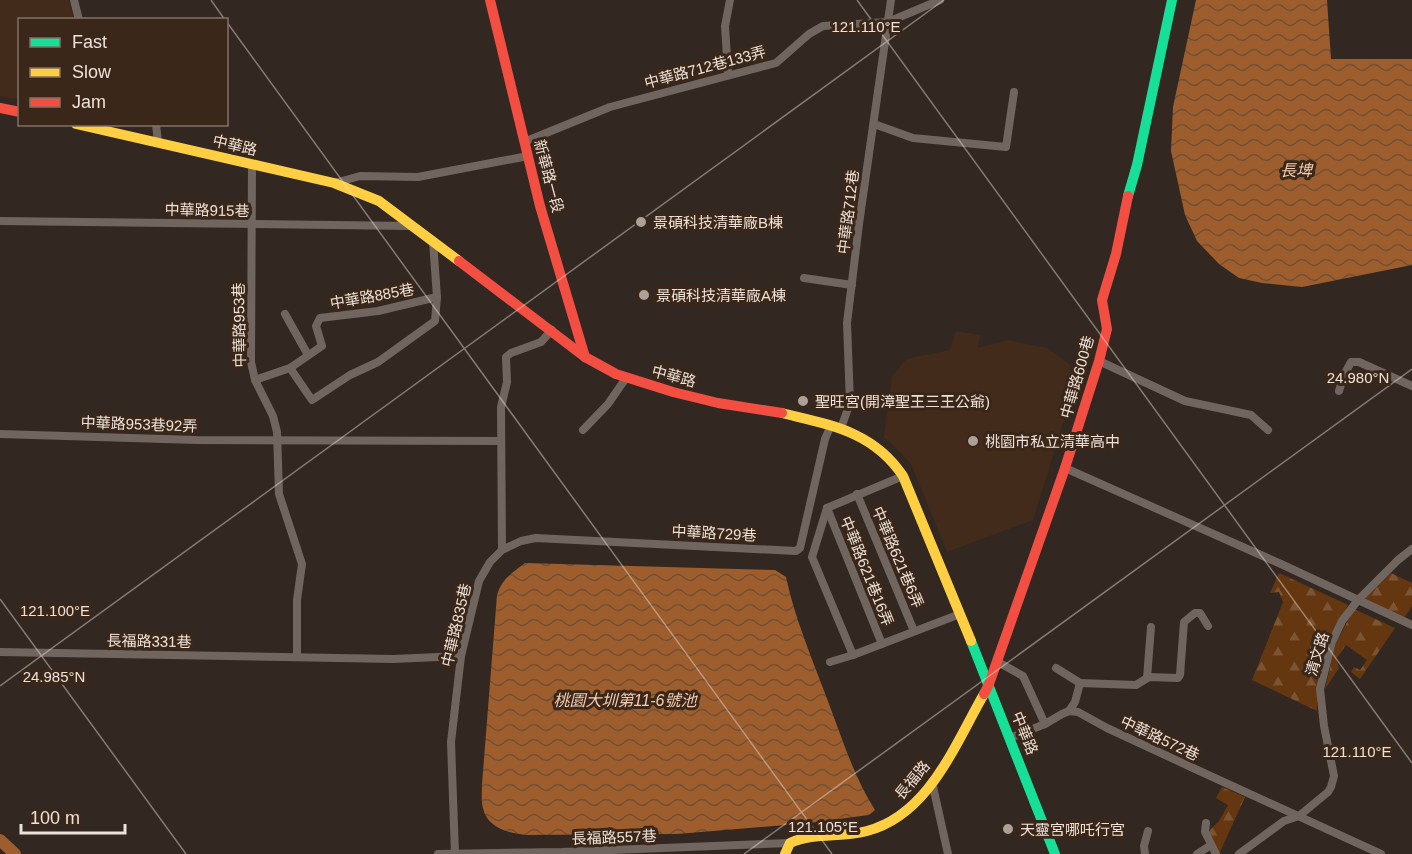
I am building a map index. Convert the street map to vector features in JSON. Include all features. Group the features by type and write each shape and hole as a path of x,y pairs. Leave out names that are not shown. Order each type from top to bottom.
{"street":[{"path":"74,0 78,18"},
{"name":"新華路一段","path":"490,0 524,142 585,357"},
{"path":"728,74 725,26 730,0"},
{"name":"中華路712巷","path":"836,427 850,403 847,322 891,0"},
{"name":"中華路712巷133弄","path":"524,142 610,107 776,63 809,34 823,26 888,22 940,0"},
{"name":"中華路600巷","path":"989,684 1065,468 1099,361 1107,329 1102,300 1116,254 1124,209 1137,165 1172,0"},
{"path":"874,124 913,138 1006,147 1014,92"},
{"path":"0,108 18,112"},
{"path":"156,126 158,143"},
{"name":"中華路","path":"105,128 158,143 334,183 379,201 585,357 626,378 718,403 774,411 836,427 865,438 893,461 903,476 989,684 1055,854"},
{"path":"334,183 360,176 418,177 528,156"},
{"name":"中華路953巷","path":"252,165 251,362 255,380 273,416 277,440 279,494 302,564 297,600 297,656"},
{"name":"中華路915巷","path":"0,221 413,226"},
{"name":"中華路885巷","path":"309,355 322,346 316,326 320,318 378,311 437,297 433,241"},
{"path":"804,278 852,285"},
{"path":"290,368 312,400 350,375 378,362 435,321 437,297"},
{"path":"255,380 290,368 309,355 285,314"},
{"path":"502,550 501,407 507,382 506,357 541,342 552,330"},
{"path":"1099,361 1185,401 1251,415 1268,430"},
{"path":"1339,391 1344,375 1352,362 1359,362 1412,386"},
{"path":"583,430 608,404 626,378"},
{"name":"中華路729巷","path":"502,550 536,537 796,550 800,548 825,439 836,427"},
{"name":"中華路953巷92弄","path":"0,434 277,440 501,441"},
{"path":"1065,468 1412,625"},
{"path":"853,656 812,557 827,508 903,476"},
{"name":"中華路621巷6弄","path":"857,494 914,631"},
{"name":"中華路621巷16弄","path":"827,508 882,644"},
{"name":"清文路","path":"1239,854 1284,821 1299,816 1328,792 1334,776 1324,726 1320,689 1332,642 1342,621 1358,600 1412,549"},
{"name":"中華路835巷","path":"455,854 451,742 461,656 479,581 490,562 502,550"},
{"path":"1056,668 1080,683 1136,685 1153,676 1178,678 1184,622 1195,613 1200,613 1208,626"},
{"path":"830,662 853,656 960,614"},
{"path":"1147,678 1151,627"},
{"name":"長福路331巷","path":"0,652 393,659 461,656"},
{"path":"998,662 1023,676 1045,724"},
{"path":"1010,738 1045,724 1069,711 1075,702 1080,683"},
{"name":"長福路","path":"790,843 808,836 867,831 891,821 910,809 932,782 989,684"},
{"name":"中華路572巷","path":"1069,711 1078,712 1117,733 1381,854"},
{"path":"932,782 948,854"},
{"path":"1206,823 1204,832 1216,854"},
{"path":"1145,854 1144,846 1148,831"},
{"path":"785,854 790,843"},
{"name":"長福路557巷","path":"438,854 562,852 790,843"},
{"path":"1197,854 1211,845"}],"shaded area":[{"path":"0,0 69,0 74,18 18,18 18,97 13,99 0,96"},
{"name":"桃園市私立清華高中","path":"956,331 980,335 978,348 1008,340 1047,348 1069,364 1075,385 1033,520 947,552 911,464 884,437 892,377 906,359 950,350"}],"green space":[{"path":"1279,573 1348,605 1334,631 1321,668 1317,711 1252,680 1283,602 1279,592 1270,593"},
{"path":"1391,573 1412,583 1412,606 1401,623 1359,604"},
{"path":"1354,609 1395,628 1360,679 1351,672 1354,667 1360,670 1367,660 1346,645 1336,659 1339,668 1325,689 1336,643"},
{"path":"1222,787 1245,797 1219,854 1208,832 1219,821 1228,805 1216,798"}],"water":[{"name":"長埤","path":"1196,0 1327,0 1331,59 1412,59 1412,265 1302,287 1262,283 1239,278 1219,264 1197,241 1185,215 1171,151 1173,107"},
{"name":"桃園大圳第11-6號池","path":"525,563 775,570 786,577 800,625 844,745 861,785 875,810 869,815 809,823 677,834 525,835 512,833 494,825 485,815 482,805 482,784 497,595 505,580"}],"waterway":[{"path":"0,840 15,854"}],"traffic: fast":[{"path":"1128,196 1137,165 1172,0"},
{"path":"971,641 1055,854"}],"traffic: slow":[{"path":"85,126 334,183 379,201 459,261"},
{"path":"782,413 849,432 864,439 891,461 903,476 971,641"},
{"path":"785,854 790,843 809,837 867,831 889,823 907,810 924,794 938,775 984,694"}],"traffic: jam":[{"path":"490,0 540,206 585,357"},
{"path":"0,108 18,112"},
{"path":"984,694 1065,468 1099,361 1107,329 1102,300 1116,254 1128,196"},
{"path":"459,261 585,357 616,374 718,403 782,413"}],"place":[{"name":"景碩科技清華廠B棟","path":"641,222"},
{"name":"景碩科技清華廠A棟","path":"644,295"},
{"name":"聖旺宮(開漳聖王三王公爺)","path":"803,401"},
{"name":"桃園市私立清華高中","path":"973,441"},
{"name":"天靈宮哪吒行宮","path":"1008,829"}]}
